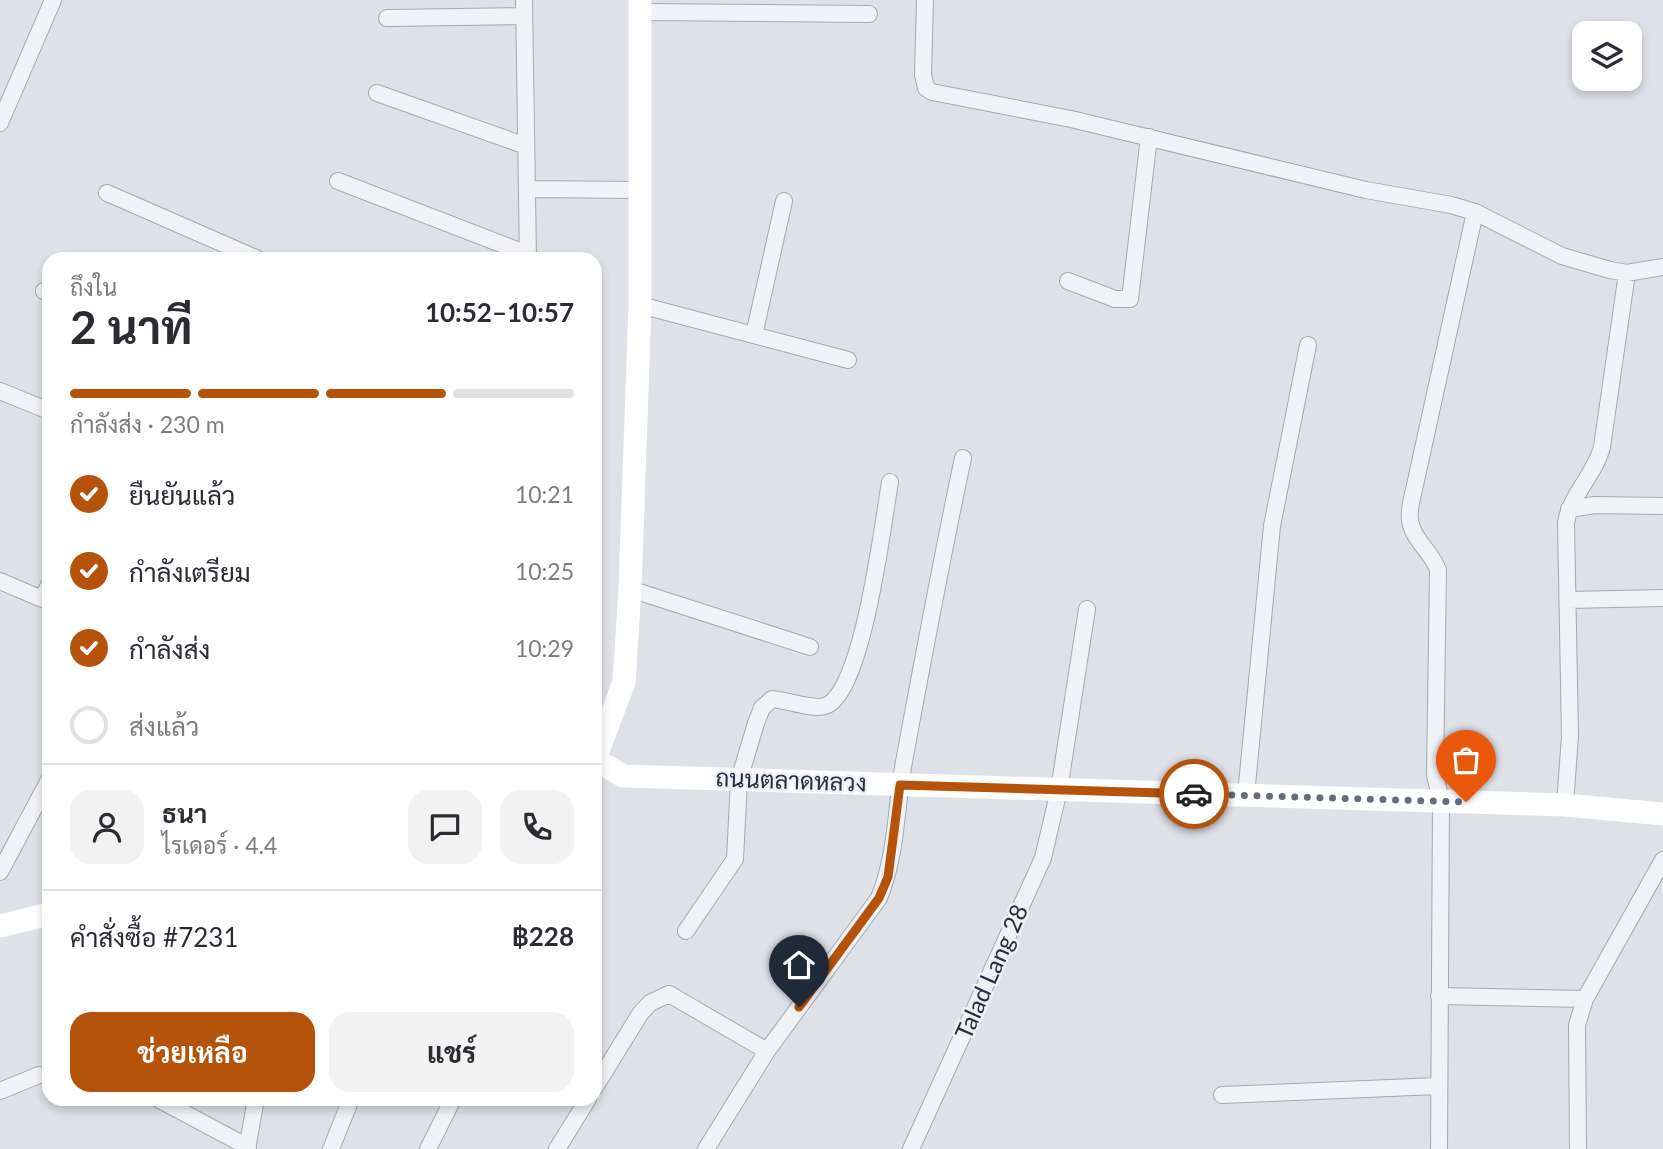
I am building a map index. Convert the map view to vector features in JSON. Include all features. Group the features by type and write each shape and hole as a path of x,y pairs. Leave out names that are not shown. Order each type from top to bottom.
{"street":[{"path":"0,123 52,0"},
{"path":"925,0 923,75 928,91 1149,137 1353,187 1451,205 1475,212 1562,256 1611,271 1627,273 1663,267"},
{"path":"602,740 624,682 630,589 640,305 640,6 760,6 869,14"},
{"path":"387,18 524,8 527,252"},
{"path":"377,93 526,146"},
{"path":"1068,281 1115,299 1130,299 1149,137"},
{"path":"338,181 515,252"},
{"path":"527,189 640,190"},
{"path":"107,192 242,252"},
{"path":"754,335 784,201"},
{"path":"1438,1149 1441,801 1435,775 1438,570 1409,520 1475,212"},
{"path":"1565,805 1570,736 1566,530 1569,509 1594,469 1602,447 1627,273"},
{"path":"640,305 848,360"},
{"path":"1246,795 1272,526 1308,345"},
{"path":"0,391 42,408"},
{"path":"706,1149 767,1051 879,898 888,877 900,785 938,576 963,458"},
{"path":"686,931 735,859 739,780 756,723 766,702 781,699 821,708 829,705 844,686 852,670 868,614 890,482"},
{"path":"1569,509 1595,505 1663,506"},
{"path":"0,580 42,598"},
{"path":"630,589 810,647"},
{"path":"1568,600 1663,598"},
{"name":"Talad Lang 28","path":"911,1149 1043,858 1059,790 1087,609"},
{"name":"ถนนตลาดหลวง","path":"602,763 623,776 1565,805 1663,814"},
{"path":"0,872 42,793"},
{"path":"1578,1149 1577,1025 1585,999 1663,860"},
{"path":"0,926 42,916"},
{"path":"602,1076 640,1014 650,1003 669,994 767,1051"},
{"path":"1439,996 1585,999"},
{"path":"0,1091 39,1075"},
{"path":"1222,1095 1437,1086"},
{"path":"171,1106 247,1148 255,1106"},
{"path":"331,1149 348,1106"},
{"path":"428,1149 450,1106"},
{"path":"557,1149 584,1106"}],"way so far":[{"path":"1194,794 1466,802"}],"route":[{"path":"799,1007 879,898 888,877 900,785 1194,794"}]}
